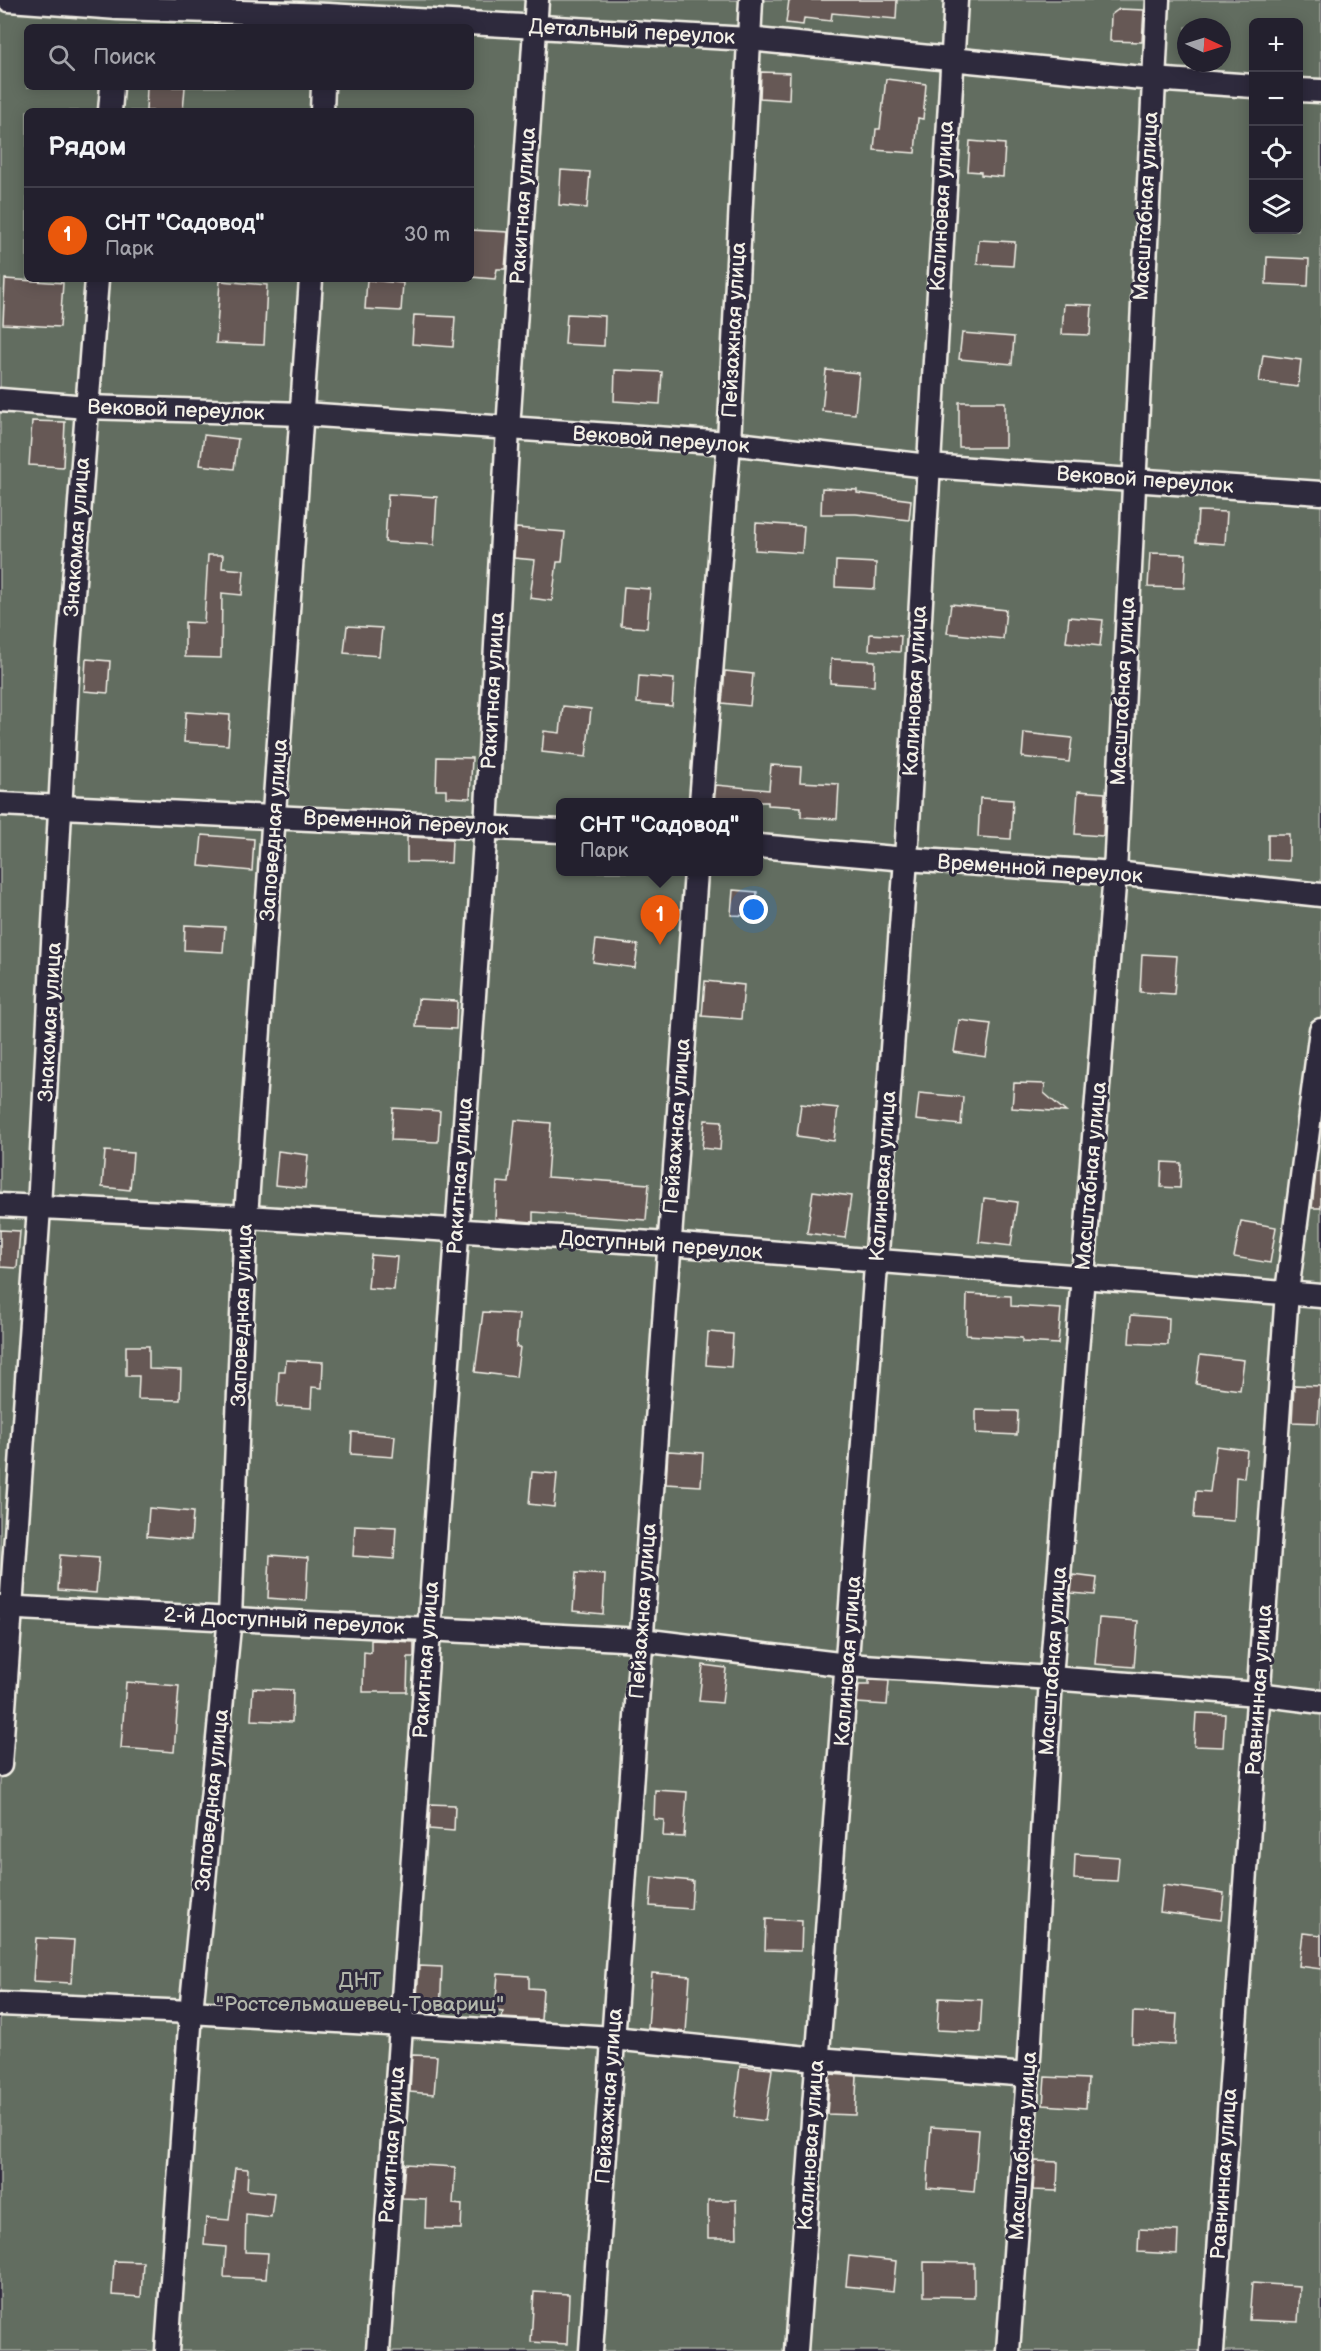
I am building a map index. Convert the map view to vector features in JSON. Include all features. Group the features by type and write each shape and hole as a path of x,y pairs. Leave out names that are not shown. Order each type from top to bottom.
{"street":[{"name":"Детальный переулок","path":"9,0 118,12 328,14 748,39 1152,79 1249,86"},
{"name":"Ракитная улица","path":"378,2351 455,1232 486,826 508,429 537,0"},
{"name":"Пейзажная улица","path":"701,798 729,443 751,0"},
{"name":"Калиновая улица","path":"796,2351 906,859 950,59 956,0"},
{"name":"Масштабная улица","path":"1008,2351 1028,2074 1051,1678 1115,873 1152,79 1158,0"},
{"path":"110,108 112,90"},
{"path":"322,108 323,90"},
{"path":"1303,90 1321,91"},
{"name":"Знакомая улица","path":"0,1764 6,1608 39,1208 62,808 68,660 97,282"},
{"name":"Заповедная улица","path":"167,2351 191,2012 230,1617 246,1217 312,282"},
{"name":"Вековой переулок","path":"0,400 87,406 303,414 729,443 928,466 1321,493"},
{"name":"Временной переулок","path":"0,804 556,831"},
{"name":"Временной переулок","path":"763,846 906,859 1115,873 1321,895"},
{"name":"Пейзажная улица","path":"591,2351 696,876"},
{"name":"Равнинная улица","path":"1212,2351 1287,1292 1321,1030"},
{"name":"Доступный переулок","path":"0,1205 246,1217 668,1244 876,1263 1321,1296"},
{"name":"2-й Доступный переулок","path":"6,1608 230,1617 641,1640 848,1665 1258,1694 1321,1702"},
{"path":"0,2004 191,2012 613,2038 817,2059 1028,2074"}],"green space":[{"name":"ДНТ \"Ростсельмашевец-Товарищ\"","path":"0,0 1321,0 1321,2351 0,2351"}],"building":[{"path":"789,0 897,0 896,19 832,13 831,21 804,18 803,25 786,23"},
{"path":"1119,9 1144,10 1142,42 1110,41 1111,15"},
{"path":"761,72 790,73 789,100 760,98"},
{"path":"886,79 926,84 923,119 918,118 915,153 874,150 876,129 880,129"},
{"path":"147,90 185,90 183,108 146,108"},
{"path":"970,141 1005,144 1003,177 968,171"},
{"path":"561,170 590,172 587,208 559,205"},
{"path":"474,230 508,232 505,269 497,269 495,279 474,277"},
{"path":"979,240 1015,242 1013,266 977,264"},
{"path":"1267,257 1309,259 1308,286 1266,284"},
{"path":"5,279 63,283 60,327 3,324"},
{"path":"220,282 267,285 264,345 216,343"},
{"path":"367,282 403,283 401,311 365,309"},
{"path":"1064,304 1092,305 1090,335 1062,334"},
{"path":"567,314 605,316 604,346 565,344"},
{"path":"414,315 455,317 453,347 412,344"},
{"path":"962,333 1014,337 1012,364 959,359"},
{"path":"1263,355 1301,360 1298,387 1259,382"},
{"path":"615,370 662,372 660,404 614,401"},
{"path":"826,370 859,373 855,414 822,411"},
{"path":"959,402 1005,402 1005,447 959,447"},
{"path":"32,421 65,422 63,467 29,465"},
{"path":"204,435 238,439 234,469 200,465"},
{"path":"822,488 857,490 857,493 911,500 909,520 856,514 821,514"},
{"path":"388,494 437,497 434,545 385,542"},
{"path":"1198,511 1227,512 1225,544 1196,542"},
{"path":"756,523 804,526 802,553 755,550"},
{"path":"516,528 565,532 562,562 557,562 552,601 530,598 535,560 514,558"},
{"path":"1150,553 1186,554 1184,588 1148,587"},
{"path":"208,555 223,555 222,568 244,570 242,595 222,593 221,658 185,657 185,622 204,623"},
{"path":"836,561 876,563 875,589 835,587"},
{"path":"624,587 650,589 647,628 621,626"},
{"path":"951,604 1006,610 1003,639 947,633"},
{"path":"1069,617 1103,620 1100,646 1066,642"},
{"path":"347,626 382,628 379,656 344,653"},
{"path":"870,634 901,636 900,652 869,650"},
{"path":"86,659 110,661 108,693 84,691"},
{"path":"831,659 875,661 874,686 830,683"},
{"path":"725,671 753,674 750,706 722,703"},
{"path":"639,676 674,679 672,706 637,703"},
{"path":"563,706 591,709 586,757 542,752 544,731 560,733"},
{"path":"186,712 230,715 228,745 184,742"},
{"path":"1024,733 1072,738 1069,762 1022,757"},
{"path":"437,757 472,758 470,798 446,797 446,790 436,790"},
{"path":"771,765 801,767 800,782 839,784 837,819 801,817 801,807 768,805 768,802 763,802 763,798 714,798 716,785 769,790"},
{"path":"1078,791 1105,793 1103,836 1075,834"},
{"path":"980,798 1013,800 1011,839 978,837"},
{"path":"1268,834 1289,834 1289,861 1268,860"},
{"path":"202,835 254,839 252,871 199,866"},
{"path":"407,837 452,839 451,863 407,862"},
{"path":"733,890 757,892 755,916 731,915"},
{"path":"185,925 225,927 223,952 184,950"},
{"path":"596,940 638,945 635,968 593,962"},
{"path":"1142,954 1177,956 1174,994 1140,992"},
{"path":"705,981 744,985 741,1019 702,1016"},
{"path":"418,999 457,1001 456,1029 416,1027"},
{"path":"959,1020 991,1024 986,1057 954,1052"},
{"path":"1014,1083 1045,1084 1044,1093 1066,1112 1012,1108"},
{"path":"919,1093 963,1097 961,1125 916,1120"},
{"path":"801,1104 838,1108 834,1141 797,1136"},
{"path":"393,1108 440,1111 438,1142 391,1140"},
{"path":"515,1120 551,1123 547,1177 649,1184 646,1220 533,1212 533,1222 495,1219 497,1182 509,1183"},
{"path":"705,1120 722,1121 720,1150 702,1148"},
{"path":"105,1151 133,1153 130,1190 102,1187"},
{"path":"278,1151 308,1155 305,1188 275,1185"},
{"path":"1162,1162 1181,1163 1180,1188 1161,1187"},
{"path":"1316,1172 1321,1172 1321,1208 1312,1208"},
{"path":"813,1191 851,1196 845,1238 807,1233"},
{"path":"984,1198 1017,1202 1011,1246 979,1242"},
{"path":"1241,1221 1276,1227 1270,1263 1234,1257"},
{"path":"0,1230 20,1231 17,1268 0,1267"},
{"path":"371,1255 397,1257 394,1290 368,1288"},
{"path":"967,1294 1011,1296 1011,1306 1061,1309 1058,1344 1022,1342 1022,1338 966,1335"},
{"path":"483,1312 519,1314 516,1347 520,1347 516,1377 475,1372"},
{"path":"1131,1315 1169,1318 1168,1345 1129,1343"},
{"path":"708,1332 733,1334 731,1367 706,1365"},
{"path":"126,1346 149,1346 149,1369 181,1370 180,1400 138,1399 139,1376 126,1376"},
{"path":"1200,1355 1244,1360 1240,1390 1196,1384"},
{"path":"286,1360 323,1362 322,1388 312,1387 311,1408 277,1406 279,1371 285,1371"},
{"path":"1294,1385 1320,1386 1318,1423 1292,1422"},
{"path":"976,1410 1018,1411 1017,1435 976,1433"},
{"path":"352,1432 395,1436 393,1457 351,1454"},
{"path":"1216,1446 1247,1450 1244,1478 1236,1477 1234,1521 1194,1518 1196,1491 1210,1492"},
{"path":"668,1451 703,1453 701,1486 666,1484"},
{"path":"532,1472 557,1474 554,1507 529,1504"},
{"path":"149,1508 193,1512 191,1540 147,1536"},
{"path":"355,1525 396,1527 394,1559 353,1556"},
{"path":"60,1555 99,1558 96,1593 58,1590"},
{"path":"270,1555 308,1558 306,1601 268,1598"},
{"path":"576,1573 605,1575 603,1614 573,1611"},
{"path":"1073,1575 1097,1578 1095,1595 1071,1593"},
{"path":"1099,1618 1138,1621 1134,1667 1095,1664"},
{"path":"371,1640 414,1642 414,1657 408,1657 407,1692 363,1692 364,1652 371,1653"},
{"path":"703,1665 726,1668 722,1703 699,1701"},
{"path":"869,1680 889,1681 887,1705 857,1703 859,1685 869,1685"},
{"path":"126,1682 179,1686 174,1752 121,1748"},
{"path":"253,1688 293,1690 292,1722 251,1720"},
{"path":"1196,1713 1225,1714 1223,1747 1194,1746"},
{"path":"655,1790 687,1792 684,1837 663,1836 664,1820 654,1819"},
{"path":"430,1804 455,1805 454,1831 429,1829"},
{"path":"1075,1854 1119,1857 1117,1881 1074,1879"},
{"path":"652,1877 693,1881 691,1909 650,1906"},
{"path":"1163,1885 1224,1893 1221,1920 1160,1912"},
{"path":"766,1919 802,1921 801,1951 765,1950"},
{"path":"1303,1933 1321,1935 1321,1969 1299,1966"},
{"path":"36,1938 74,1940 71,1983 33,1981"},
{"path":"419,1966 442,1967 440,2014 416,2012"},
{"path":"652,1973 690,1976 686,2032 648,2028"},
{"path":"498,1974 529,1976 529,1988 543,1989 541,2020 502,2018 503,2012 495,2011"},
{"path":"939,1998 982,2000 980,2032 937,2030"},
{"path":"1133,2012 1177,2014 1175,2045 1132,2043"},
{"path":"412,2055 437,2056 434,2094 410,2092"},
{"path":"740,2066 772,2069 765,2121 734,2117"},
{"path":"830,2074 857,2076 855,2115 827,2114"},
{"path":"1045,2077 1088,2079 1086,2108 1043,2105"},
{"path":"931,2127 979,2130 974,2192 927,2188"},
{"path":"1035,2161 1058,2162 1057,2191 1033,2190"},
{"path":"405,2164 455,2167 453,2204 462,2205 461,2229 425,2228 426,2199 402,2198"},
{"path":"235,2168 248,2169 247,2190 274,2193 271,2217 246,2214 245,2252 268,2253 266,2279 224,2277 226,2247 204,2245 206,2218 229,2220"},
{"path":"708,2200 736,2200 737,2238 708,2238"},
{"path":"1139,2229 1178,2231 1177,2254 1138,2252"},
{"path":"849,2256 896,2261 893,2291 846,2286"},
{"path":"114,2261 143,2262 141,2297 112,2295"},
{"path":"924,2262 974,2263 974,2297 924,2296"},
{"path":"1252,2283 1300,2286 1298,2322 1249,2320"},
{"path":"534,2292 569,2294 567,2344 531,2342"}],"place":[{"name":"СНТ \"Садовод\"","path":"660,945"}]}
